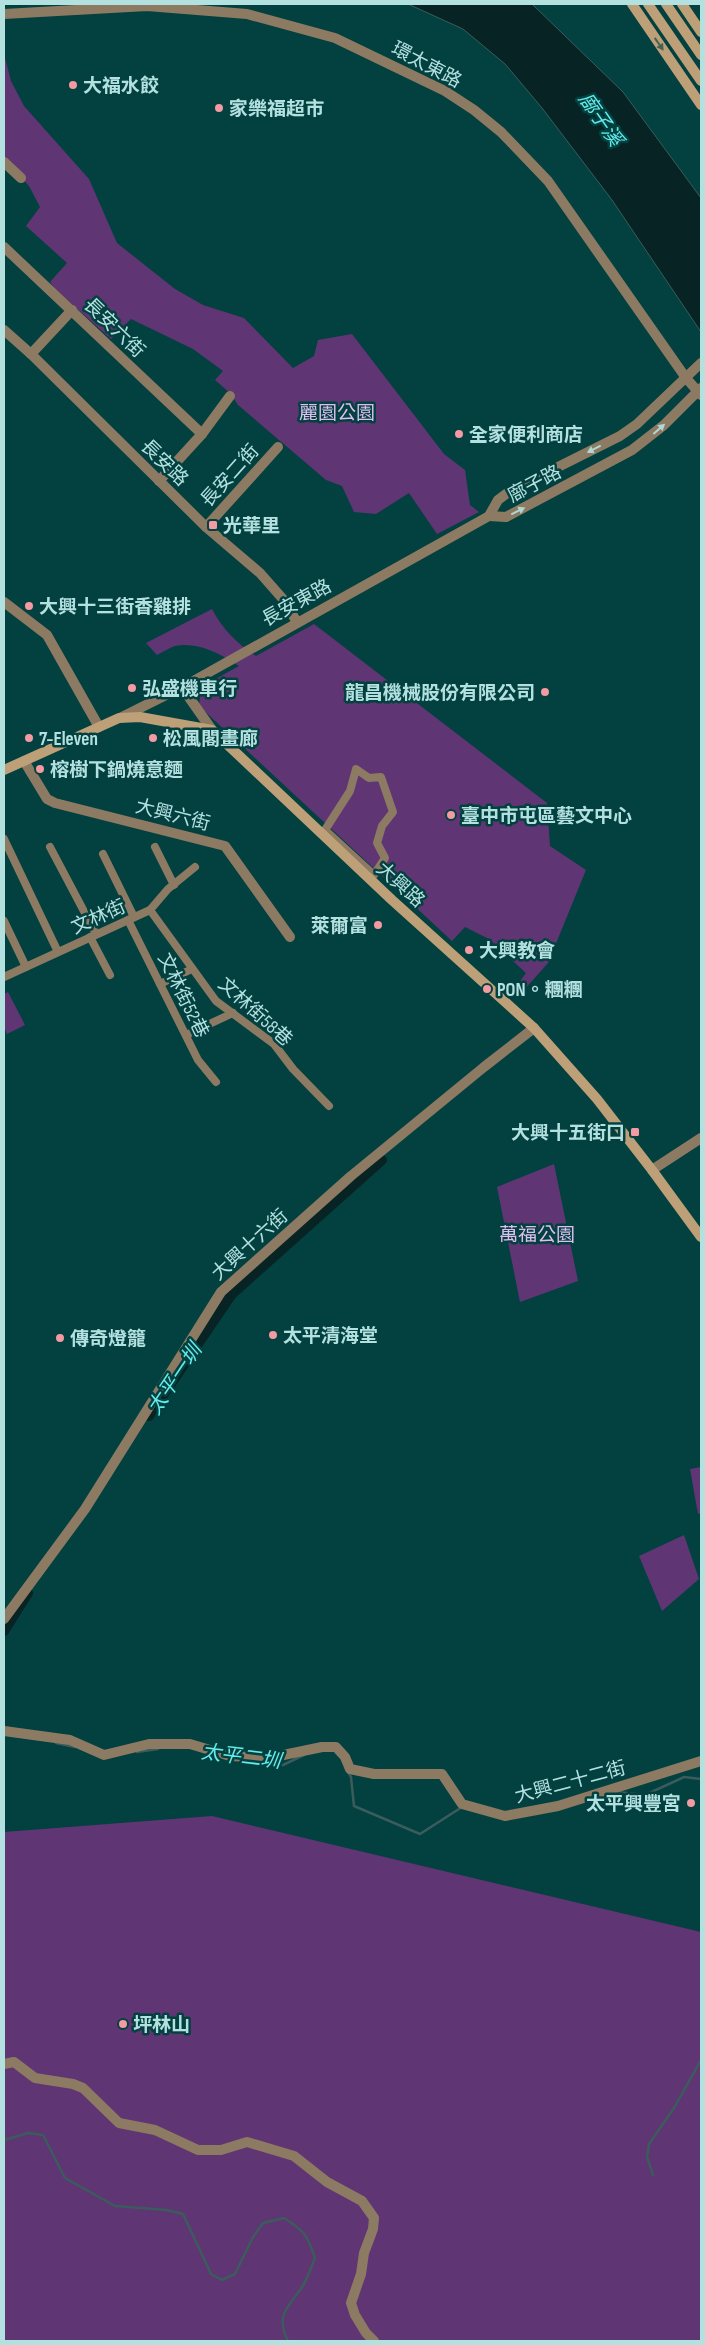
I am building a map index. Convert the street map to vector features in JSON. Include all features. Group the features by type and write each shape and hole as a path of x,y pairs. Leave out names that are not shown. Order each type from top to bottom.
{"main road":[{"path":"632,4 701,105"},
{"path":"648,4 701,81"},
{"path":"666,4 701,55"},
{"path":"682,4 701,32"},
{"path":"4,770 119,718 140,717 212,730"},
{"name":"大興路","path":"212,730 392,900 534,1028 576,1074 652,1170 701,1237"}],"street":[{"name":"環太東路","path":"4,14 147,6 247,14 335,38 445,91 474,110 501,132 538,168 686,378 700,391"},
{"path":"4,162 21,178"},
{"name":"長安六街","path":"4,247 202,434"},
{"path":"31,354 72,310"},
{"name":"長安路","path":"4,330 31,354 206,527 260,573 282,598 297,622"},
{"name":"廍子路","path":"698,366 636,424 620,436 510,491 498,500 489,516 506,517 619,458 654,434 700,391"},
{"path":"159,481 202,434 230,396"},
{"name":"長安二街","path":"206,527 278,447"},
{"name":"長安東路","path":"119,718 181,686 489,516"},
{"path":"4,602 47,635 99,727"},
{"path":"181,686 212,730"},
{"name":"大興六街","path":"24,760 47,799 55,803 225,846 290,937"},
{"path":"356,770 369,778 381,777 393,812 382,826 378,843 385,858 374,875 325,830 350,791 356,770"},
{"path":"4,839 8,857 58,952"},
{"path":"50,847 110,975"},
{"path":"155,848 174,885"},
{"name":"文林街52巷","path":"103,854 160,984 198,1060 216,1082"},
{"name":"文林街","path":"4,977 150,910 174,885 194,868"},
{"name":"文林街58巷","path":"150,910 216,1001 274,1044 293,1069 329,1106"},
{"path":"4,922 26,967"},
{"path":"160,984 192,969"},
{"path":"186,1035 233,1013"},
{"name":"大興十六街","path":"4,1619 85,1509 221,1292 351,1176 534,1028"},
{"path":"652,1170 701,1138"},
{"name":"大興二十二街","path":"4,1731 70,1740 104,1755 149,1744 190,1744 230,1756 269,1758 322,1747 336,1747 345,1757 350,1769 374,1774 442,1774 462,1804 505,1816 558,1806 701,1761"},
{"path":"4,2064 14,2062 34,2078 73,2084 83,2088 119,2123 155,2130 198,2150 221,2150 247,2142 284,2152 294,2156 327,2182 362,2201 374,2218 373,2229 364,2253 361,2274 351,2303 355,2315 366,2333 374,2341"}],"green space":[{"name":"麗園公園","path":"4,54 11,81 24,106 89,179 117,243 175,289 203,305 244,318 293,368 314,356 318,340 352,334 444,454 465,470 470,505 479,512 437,534 409,493 376,514 354,512 342,486 326,480 238,405 231,394 215,380 223,371 193,349 131,319 111,339 55,289 50,282 67,263 26,226 40,207 29,186 4,159"},
{"path":"212,609 231,636 256,656 314,624 547,803 550,846 586,870 548,963 517,998 512,992 526,973 489,939 465,927 452,941 199,706 201,687 239,666 217,653 200,647 191,645 175,646 157,655 146,643"},
{"path":"8,992 25,1025 7,1034 4,1027 4,994"},
{"name":"萬福公園","path":"554,1164 578,1281 520,1302 497,1187"},
{"path":"701,1467 701,1513 698,1514 690,1469"},
{"path":"684,1535 699,1579 662,1611 639,1556"},
{"path":"212,1816 701,1932 701,2341 4,2341 4,1832"}],"water":[{"name":"廍子溪","path":"408,4 532,4 623,92 701,198 701,332 612,200 542,108 505,64 463,29"}],"waterway":[{"name":"太平一圳","path":"149,1416 232,1294 382,1160"},
{"name":"太平一圳","path":"4,1631 28,1593"},
{"name":"太平二圳","path":"56,1743 75,1747"},
{"name":"太平二圳","path":"137,1752 158,1749"},
{"name":"太平二圳","path":"265,1763 283,1765 304,1755"},
{"name":"太平二圳","path":"348,1772 351,1777 354,1806 420,1834 462,1807"},
{"name":"太平二圳","path":"617,1792 645,1795 684,1777 701,1779"},
{"path":"653,2175 647,2157 649,2144 674,2108 701,2060"},
{"path":"4,2140 28,2133 43,2135 65,2178 115,2206 167,2210 183,2214 211,2274 222,2280 235,2274 253,2237 263,2223 284,2218 305,2235 315,2258 304,2284 283,2317 284,2331 288,2341"}],"place":[{"name":"大福水餃","path":"73,85"},
{"name":"家樂福超市","path":"219,108"},
{"name":"全家便利商店","path":"459,434"},
{"name":"光華里","path":"213,525"},
{"name":"大興十三街香雞排","path":"29,606"},
{"name":"弘盛機車行","path":"132,688"},
{"name":"龍昌機械股份有限公司","path":"545,692"},
{"name":"7-Eleven","path":"29,738"},
{"name":"松風閣畫廊","path":"153,738"},
{"name":"榕樹下鍋燒意麵","path":"40,769"},
{"name":"臺中市屯區藝文中心","path":"451,815"},
{"name":"萊爾富","path":"378,925"},
{"name":"大興教會","path":"469,950"},
{"name":"PON。糰糰","path":"487,989"},
{"name":"大興十五街口","path":"635,1132"},
{"name":"太平清海堂","path":"273,1335"},
{"name":"傳奇燈籠","path":"60,1338"},
{"name":"太平興豐宮","path":"691,1803"},
{"name":"坪林山","path":"123,2024"}]}
